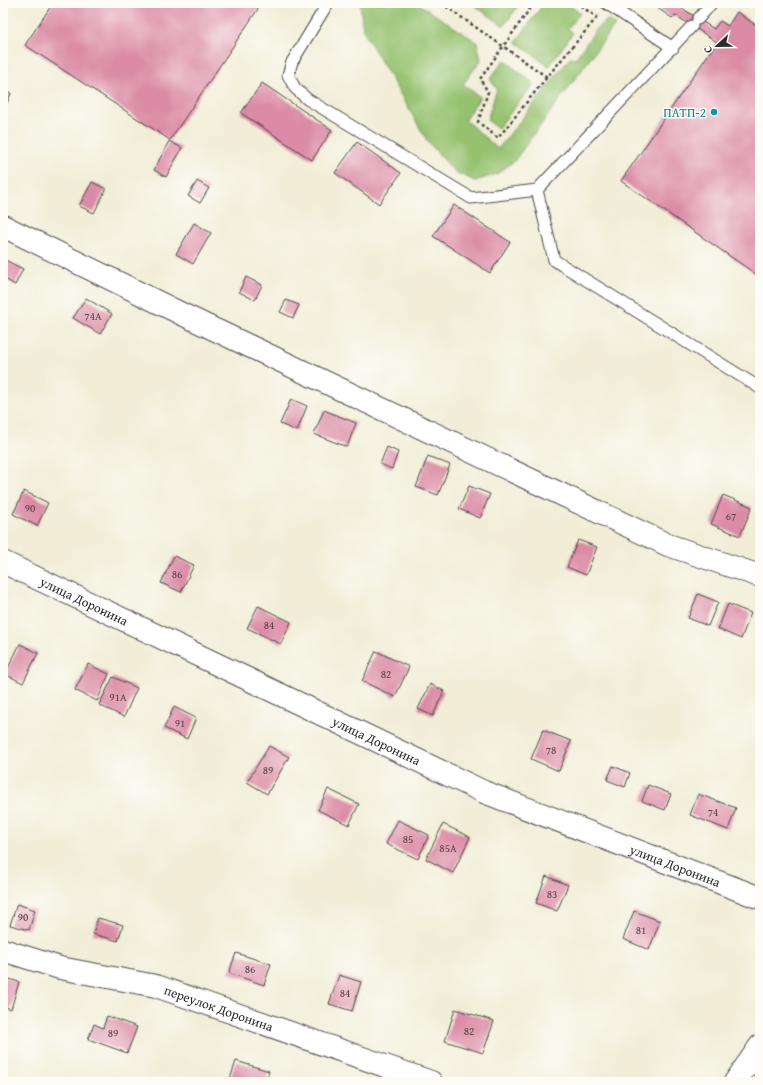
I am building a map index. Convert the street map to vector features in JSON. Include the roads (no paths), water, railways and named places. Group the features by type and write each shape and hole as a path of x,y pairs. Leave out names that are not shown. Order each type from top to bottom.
{"street":[{"path":"3,226 184,315 668,545 760,576"},
{"name":"улица Доронина","path":"3,562 484,792 760,898"},
{"name":"переулок Доронина","path":"3,950 60,968 156,986 431,1082"},
{"path":"735,1082 760,1046"}],"lane":[{"path":"328,3 292,62 288,75 295,88 307,99 471,198 537,190 673,48 712,3"},
{"path":"606,3 673,48"},
{"path":"537,190 554,260 760,388"}],"place":[{"name":"ПАТП-2","path":"714,112"}]}
